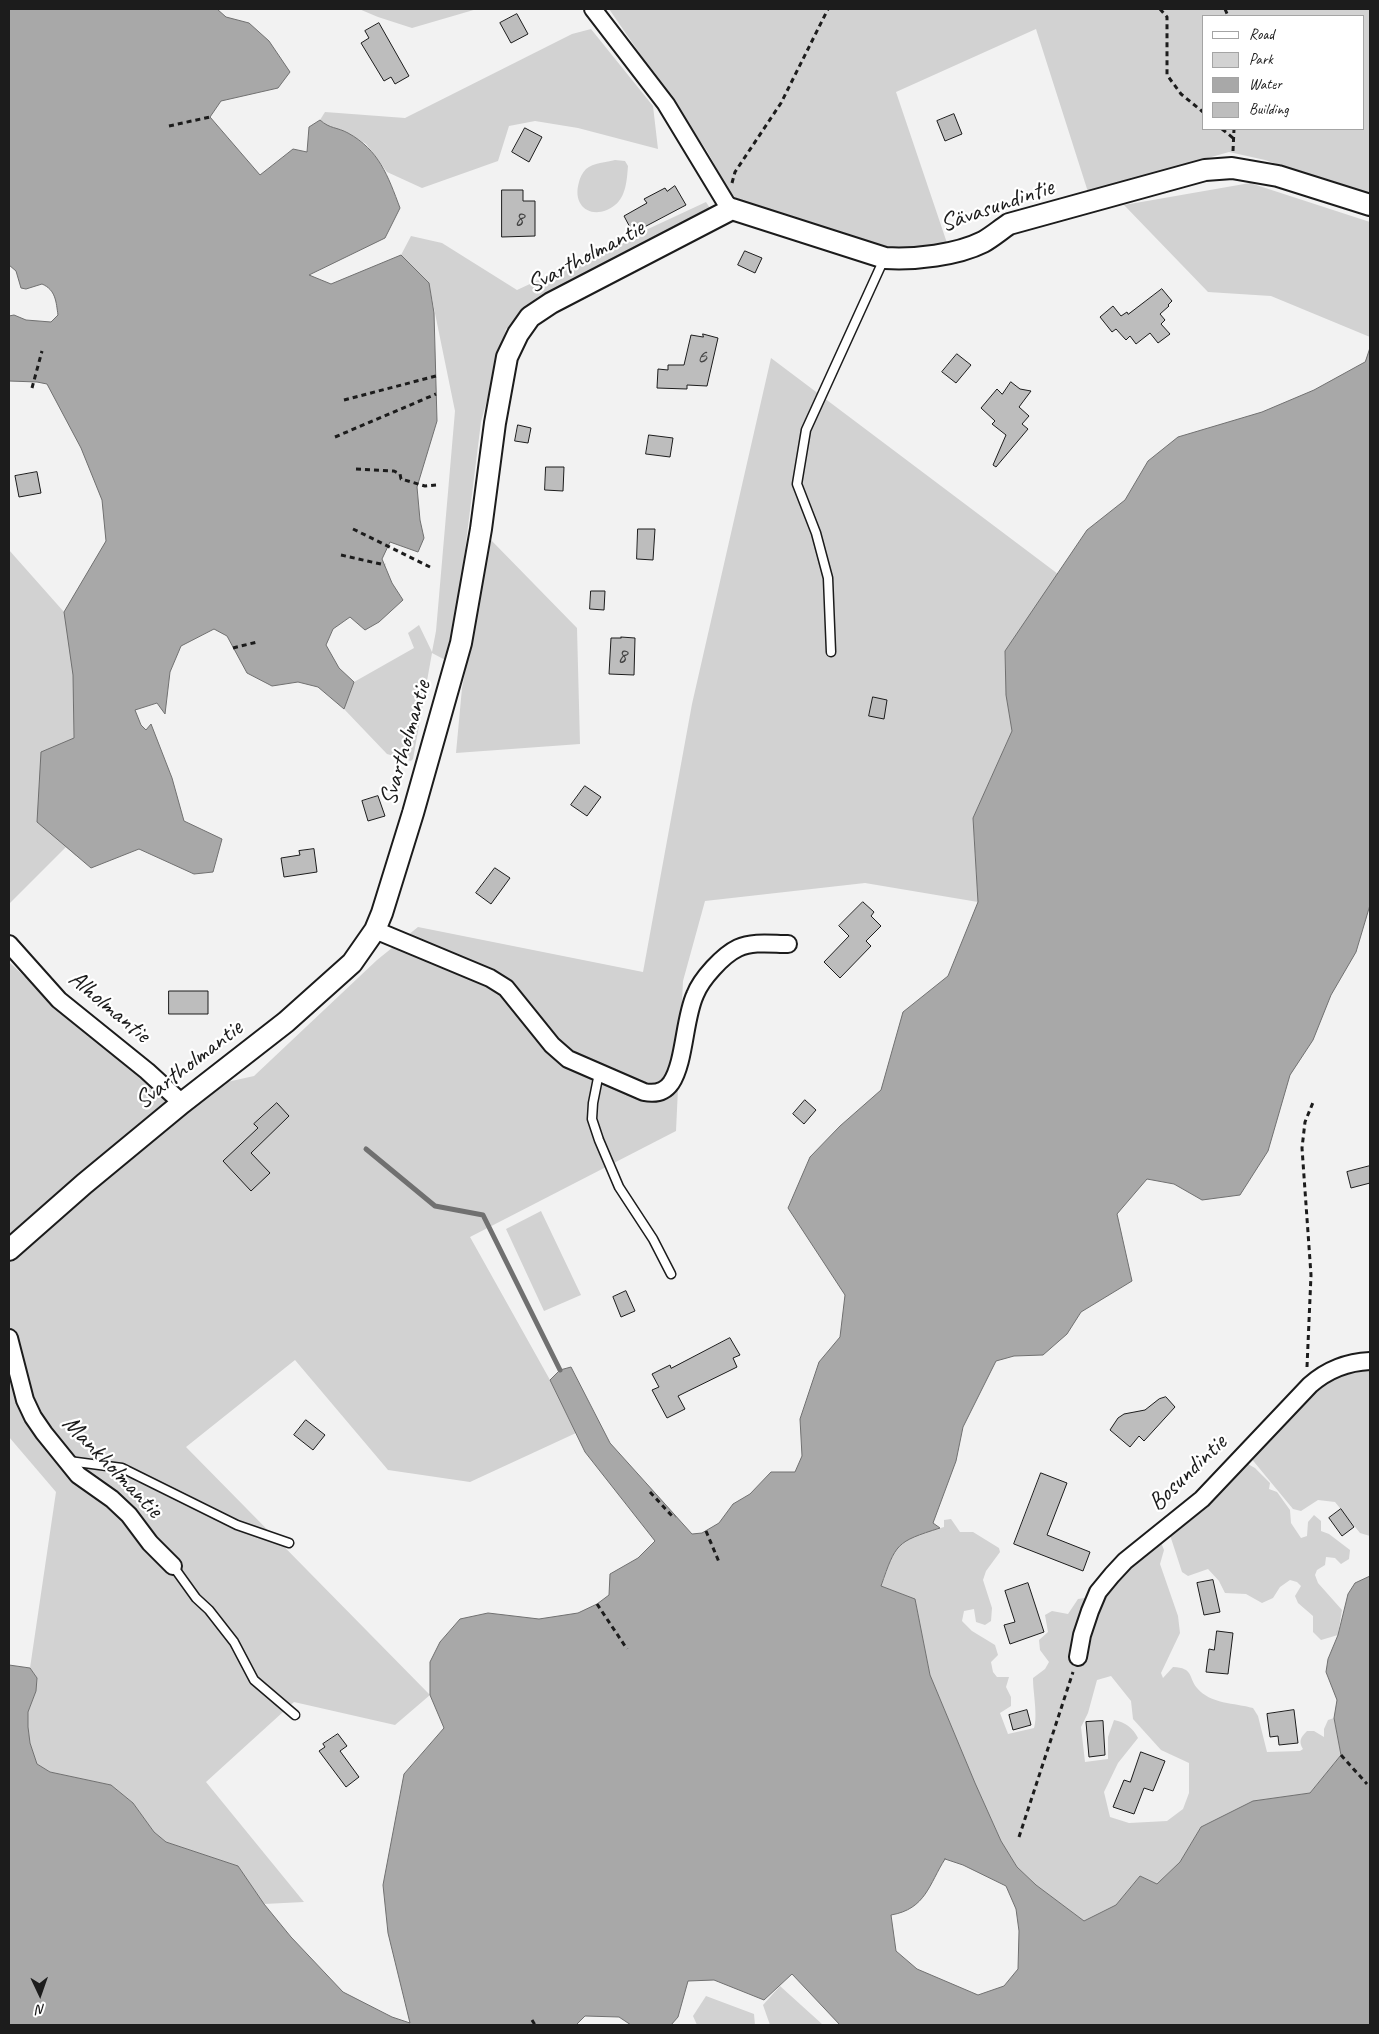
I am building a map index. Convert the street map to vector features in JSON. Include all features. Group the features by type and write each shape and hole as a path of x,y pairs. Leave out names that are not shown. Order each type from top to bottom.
{"street":[{"path":"593,9 666,104 729,206"},
{"name":"Sävasundintie","path":"729,206 885,258 900,258 950,253 969,248 986,240 1009,224 1204,170 1232,168 1270,174 1370,205"},
{"name":"Svartholmantie","path":"9,1250 84,1184 182,1103 286,1022 352,963 375,930 416,804 461,643 481,529 495,422 507,357 518,334 530,317 551,302 729,206"},
{"path":"375,930 490,978 506,988 552,1045 568,1059 644,1092 654,1094 664,1090 671,1083 678,1063 694,996 704,977 738,948 757,944 788,944"},
{"name":"Alholmantie","path":"9,944 59,1000 147,1071 182,1103"},
{"name":"Mankholmantie","path":"9,1338 25,1400 44,1433 78,1474 112,1499 129,1515 150,1543 173,1566"},
{"name":"Bosundintie","path":"1078,1657 1082,1635 1098,1592 1125,1561 1202,1499 1310,1384 1321,1375 1341,1366 1370,1361"}],"lane":[{"path":"831,652 828,578 816,533 797,484 806,430 885,258"},
{"path":"599,1073 592,1119 599,1140 619,1187 653,1239 671,1274"},
{"path":"67,1461 122,1468 237,1525 289,1543"},
{"path":"173,1566 196,1598 209,1610 234,1642 254,1680 295,1715"}],"path":[{"path":"729,206 736,172 781,103 828,9"},
{"path":"1160,9 1167,17 1166,75 1181,94 1202,111"},
{"path":"169,126 210,117"},
{"path":"1223,130 1234,138"},
{"path":"32,388 42,351"},
{"path":"344,400 436,376"},
{"path":"335,437 436,394"},
{"path":"356,469 394,471 400,474 401,479 425,486 436,485"},
{"path":"353,529 430,567"},
{"path":"341,555 385,565"},
{"path":"233,648 257,642"},
{"path":"1310,1384 1307,1365 1311,1275 1302,1148 1305,1122 1314,1100"},
{"path":"650,1492 673,1517 675,1516"},
{"path":"706,1530 719,1562"},
{"path":"597,1604 628,1649"},
{"path":"1020,1838 1078,1657"},
{"path":"1341,1755 1367,1784"},
{"path":"532,2020 535,2025"}],"green space":[{"path":"359,9 477,9 412,28"},
{"path":"609,9 1370,9 1370,196 1265,160 1229,152 1088,192 1036,29 896,92 947,243 918,252 887,250 802,221 722,199 722,178 707,151"},
{"path":"591,29 653,106 658,149 578,128 535,121 509,126 498,161 422,188 387,172 366,144 345,131 328,127 320,120 325,112 405,118 572,34"},
{"path":"615,160 625,161 628,166 622,197 619,202 607,210 593,212 586,210 578,199 577,191 582,174 592,165"},
{"path":"1250,183 1370,222 1370,337 1271,296 1208,292 1124,205"},
{"path":"706,202 715,216 590,271 547,298 506,329 481,422 451,663 432,653 413,759 411,761 387,754 344,709 354,682 414,648 408,633 419,625 432,652 436,631 455,411 429,284 401,255 411,236 442,243 517,290"},
{"path":"771,358 1058,574 1005,651 1006,695 1012,731 973,818 978,902 865,883 705,901 683,981 676,1131 470,1237 550,1380 576,1433 470,1482 388,1470 295,1360 186,1447 430,1695 395,1725 294,1702 206,1782 304,1902 264,1904 238,1866 166,1842 154,1832 133,1803 111,1785 50,1772 37,1764 30,1743 28,1712 36,1691 37,1678 30,1668 56,1492 9,1437 9,962 84,1032 164,1096 254,1076 377,960 418,927 643,972 692,704"},
{"path":"42,368 139,479 73,701 76,856 66,847 9,904 9,550 64,612 106,541 102,500 81,448 47,384 37,382"},
{"path":"491,540 577,628 580,744 456,753 462,688"},
{"path":"541,1211 581,1295 544,1311 506,1229"},
{"path":"1370,1365 1370,1536 1360,1533 1335,1502 1318,1500 1301,1511 1293,1509 1250,1457 1320,1377"},
{"path":"1246,1463 1255,1468 1270,1483 1269,1489 1277,1492 1290,1510 1291,1523 1301,1538 1307,1536 1308,1522 1314,1515 1321,1521 1321,1531 1329,1534 1350,1550 1349,1559 1341,1564 1335,1558 1326,1557 1325,1565 1317,1570 1315,1575 1318,1583 1342,1610 1338,1635 1321,1640 1313,1632 1313,1616 1298,1603 1295,1596 1301,1586 1297,1582 1290,1580 1280,1587 1273,1598 1262,1603 1246,1594 1225,1593 1219,1581 1208,1569 1188,1576 1182,1572 1169,1532"},
{"path":"951,1519 960,1532 973,1532 999,1548 1000,1552 986,1571 983,1580 992,1608 991,1621 985,1625 976,1622 974,1609 964,1611 962,1621 972,1631 995,1645 998,1655 991,1662 993,1672 997,1677 1009,1677 1006,1687 1011,1697 1011,1706 1000,1713 1008,1734 1034,1728 1033,1678 1045,1669 1049,1662 1040,1650 1039,1640 1048,1632 1045,1615 1052,1611 1068,1614 1078,1599 1091,1597 1095,1610 1127,1566 1160,1540 1164,1550 1160,1564 1178,1616 1180,1633 1161,1673 1163,1678 1173,1667 1184,1669 1190,1674 1197,1688 1209,1697 1253,1708 1258,1716 1267,1752 1300,1751 1303,1749 1301,1739 1307,1731 1314,1731 1324,1737 1324,1729 1328,1720 1334,1718 1341,1755 1310,1793 1253,1801 1201,1827 1180,1862 1157,1884 1140,1876 1116,1905 1084,1921 1036,1885 1017,1867 1001,1841 930,1675 915,1599 881,1586 893,1552 907,1538 944,1527 944,1520","holes":["1111,1676 1131,1701 1133,1719 1161,1750 1189,1763 1189,1793 1183,1809 1167,1821 1129,1823 1110,1817 1104,1792 1118,1763 1138,1738 1128,1726 1114,1720 1108,1737 1108,1759 1085,1762 1081,1727 1088,1713 1097,1680"]},
{"path":"780,1986 822,2025 770,2025 763,2005"},
{"path":"706,1996 754,2014 755,2025 697,2025 693,2016"}],"water":[{"path":"9,9 217,9 226,17 249,23 269,41 290,72 278,88 221,101 210,117 260,175 293,149 307,152 309,127 320,120 327,125 344,131 368,147 375,156 391,185 400,208 385,238 309,275 331,284 401,255 429,283 434,313 437,421 417,487 420,520 424,538 418,552 390,542 382,559 392,583 403,600 379,622 365,630 350,617 333,629 326,645 339,668 354,682 344,709 318,687 298,682 272,686 247,673 227,636 214,629 181,646 170,672 165,714 157,703 135,710 141,725 146,730 151,724 172,778 184,821 222,839 213,872 194,874 139,849 91,868 37,822 41,752 74,738 73,675 64,612 106,541 102,500 81,448 47,384 9,381 9,316 14,315 26,320 51,322 58,315 53,293 42,284 26,289 21,288 16,271 9,265"},
{"path":"1370,348 1370,905 1356,952 1331,995 1313,1040 1290,1075 1268,1151 1240,1195 1202,1200 1174,1184 1147,1179 1117,1214 1132,1281 1081,1312 1067,1334 1043,1355 1014,1356 996,1361 963,1427 956,1461 933,1523 940,1528 914,1537 900,1546 890,1561 881,1586 915,1599 930,1675 1001,1841 1017,1867 1036,1885 1084,1921 1116,1905 1140,1876 1157,1884 1180,1862 1201,1827 1253,1801 1310,1793 1341,1755 1334,1718 1337,1700 1326,1672 1328,1659 1338,1635 1348,1594 1355,1583 1370,1576 1370,2025 840,2025 792,1974 764,2000 714,1980 688,1981 678,2017 671,2025 631,2025 619,2017 585,2016 576,2025 9,2025 9,1665 30,1668 37,1678 36,1691 28,1712 28,1727 30,1743 37,1764 50,1772 111,1785 133,1803 154,1832 166,1842 238,1866 264,1904 291,1937 343,1992 392,2017 410,2023 388,1933 383,1885 404,1774 444,1728 430,1695 430,1662 440,1642 460,1619 488,1613 539,1619 578,1613 597,1604 609,1595 610,1574 638,1558 655,1541 585,1452 550,1380 560,1370 571,1367 610,1443 692,1534 702,1533 719,1523 733,1504 750,1494 771,1472 795,1472 802,1456 800,1419 819,1362 840,1337 845,1295 788,1208 810,1157 840,1126 881,1090 903,1012 948,976 978,902 973,818 1012,731 1006,695 1005,651 1087,530 1125,500 1148,461 1178,437 1262,412 1314,390 1365,362","holes":["945,1859 963,1865 1006,1886 1016,1909 1019,1931 1018,1969 1004,1986 978,1995 917,1969 896,1951 891,1915 903,1912 919,1901"]}],"building":[{"path":"517,14 528,34 511,43 500,23"},
{"path":"379,23 409,76 395,84 391,77 384,81 361,43 369,38 365,31"},
{"path":"954,114 962,134 945,141 937,121"},
{"path":"525,128 542,137 529,162 512,152"},
{"path":"675,186 686,205 633,233 624,216 647,203 644,199 665,188 667,191"},
{"path":"502,190 523,190 523,201 535,201 535,236 502,237"},
{"path":"745,251 762,258 755,273 738,265"},
{"path":"1162,289 1172,301 1160,314 1165,320 1161,324 1170,334 1158,343 1150,333 1136,344 1130,336 1126,340 1116,329 1112,332 1100,317 1113,306 1121,316 1127,312 1128,314"},
{"path":"703,334 718,338 707,386 687,385 687,389 657,388 658,369 668,370 668,365 684,365 691,335 703,337"},
{"path":"957,354 971,365 956,383 942,372"},
{"path":"1011,382 1020,389 1031,391 1019,407 1029,416 1022,424 1028,429 996,467 993,465 1006,435 992,424 995,421 981,408 997,389 1002,394"},
{"path":"518,425 531,428 528,443 515,441"},
{"path":"649,435 673,438 670,457 646,454"},
{"path":"546,467 564,467 563,491 545,490"},
{"path":"37,472 41,493 19,497 15,476"},
{"path":"638,529 655,529 653,560 637,559"},
{"path":"591,591 605,591 604,610 590,609"},
{"path":"611,638 635,638 634,675 609,674"},
{"path":"873,697 887,700 884,719 869,716"},
{"path":"585,786 601,797 587,816 571,805"},
{"path":"378,796 385,816 368,821 362,801"},
{"path":"314,849 317,872 284,877 281,858 300,855 299,851"},
{"path":"495,868 510,878 491,904 476,893"},
{"path":"863,902 874,912 871,916 881,926 866,941 871,946 840,978 824,962 849,936 839,926"},
{"path":"169,991 208,991 208,1014 169,1014"},
{"path":"805,1100 816,1110 804,1124 793,1114"},
{"path":"277,1103 289,1116 251,1153 270,1173 251,1191 223,1161 258,1128 254,1124"},
{"path":"1370,1166 1370,1183 1351,1188 1347,1172"},
{"path":"626,1291 635,1311 621,1317 613,1297"},
{"path":"730,1338 740,1355 733,1358 737,1367 678,1396 685,1409 667,1418 652,1390 659,1387 652,1374 670,1365 671,1368"},
{"path":"1166,1397 1175,1407 1144,1441 1139,1436 1130,1447 1110,1430 1118,1418 1124,1414 1145,1410 1159,1399"},
{"path":"306,1420 325,1435 313,1450 294,1435"},
{"path":"1041,1473 1067,1483 1047,1535 1090,1552 1083,1571 1014,1544"},
{"path":"1341,1509 1354,1527 1342,1536 1329,1518"},
{"path":"1213,1580 1220,1612 1204,1615 1197,1583"},
{"path":"1028,1583 1044,1632 1010,1644 1004,1625 1015,1622 1005,1591"},
{"path":"1217,1631 1233,1633 1228,1674 1206,1672 1209,1649 1214,1650"},
{"path":"1027,1710 1031,1725 1013,1730 1009,1715"},
{"path":"1294,1710 1298,1743 1279,1745 1278,1736 1270,1737 1267,1714"},
{"path":"1103,1721 1105,1755 1089,1757 1086,1722"},
{"path":"338,1734 347,1746 340,1751 359,1777 346,1787 319,1751 325,1747 323,1744"},
{"path":"1141,1752 1165,1761 1153,1791 1144,1788 1134,1814 1113,1807 1124,1780 1130,1782"}],"waterway":[{"path":"366,1149 435,1206 483,1215 560,1370"}]}
